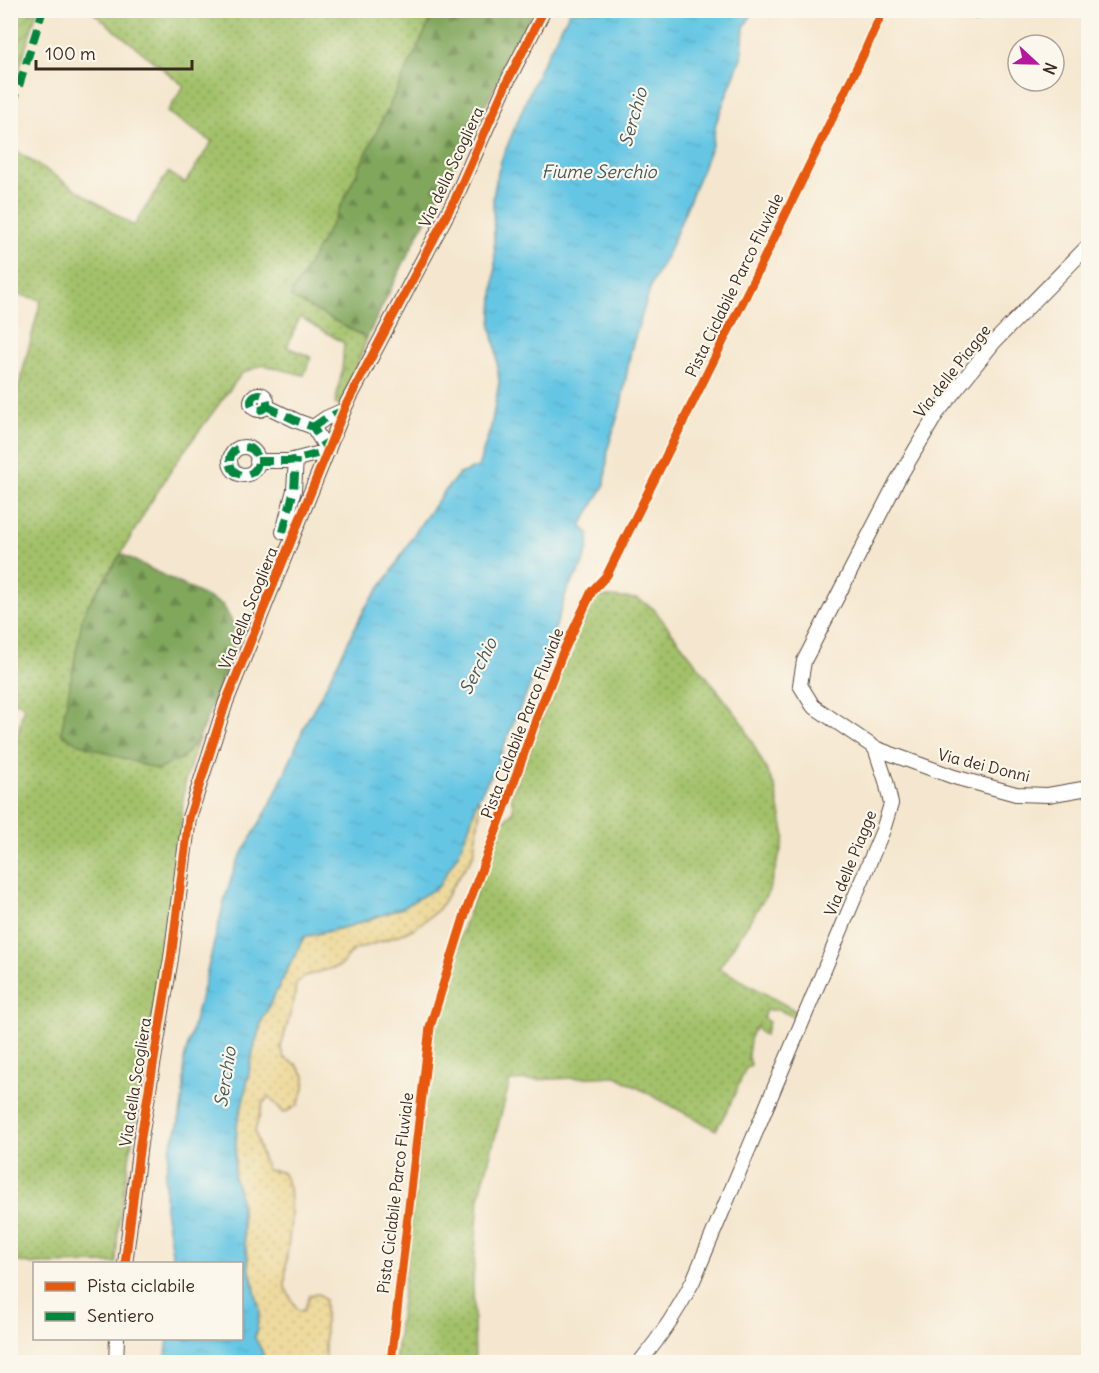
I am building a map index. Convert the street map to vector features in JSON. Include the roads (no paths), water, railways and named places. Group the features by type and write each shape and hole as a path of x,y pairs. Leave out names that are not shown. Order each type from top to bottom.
{"street":[{"name":"Via della Scogliera","path":"125,1262 140,1143 171,958 189,818 226,702 344,410 456,197 507,82 544,10"},
{"name":"Via delle Piagge","path":"640,1362 659,1340 693,1281 883,830 891,804 875,748 813,706 800,685 804,660 897,480 937,413 994,342 1089,246"},
{"path":"258,461 289,461 328,451 316,433 266,406"},
{"path":"312,454 316,433 326,418 344,410"},
{"path":"282,532 294,490 296,459"},
{"name":"Via dei Donni","path":"875,748 954,777 1016,794 1048,795 1089,788"},
{"path":"116,1362 117,1340"}],"water":[{"path":"570,11 754,11 744,27 742,55 716,123 712,145 669,251 652,283 631,350 621,405 608,448 605,484 581,526 589,534 588,549 581,568 567,590 556,626 496,767 478,798 458,854 438,887 402,908 350,926 304,937 262,1020 237,1124 234,1178 239,1192 249,1267 260,1311 255,1338 265,1362 165,1362 168,1340 243,1340 243,1262 172,1262 165,1209 165,1177 181,1109 184,1060 225,898 236,864 270,805 306,722 365,608 444,492 459,474 478,467 491,427 499,383 496,349 491,327 495,269 493,198 501,161 541,66"}],"water label":[{"name":"Serchio","path":"633,117"},
{"name":"Fiume Serchio","path":"599,171"},
{"name":"Serchio","path":"478,666"},
{"name":"Serchio","path":"225,1077"}]}
